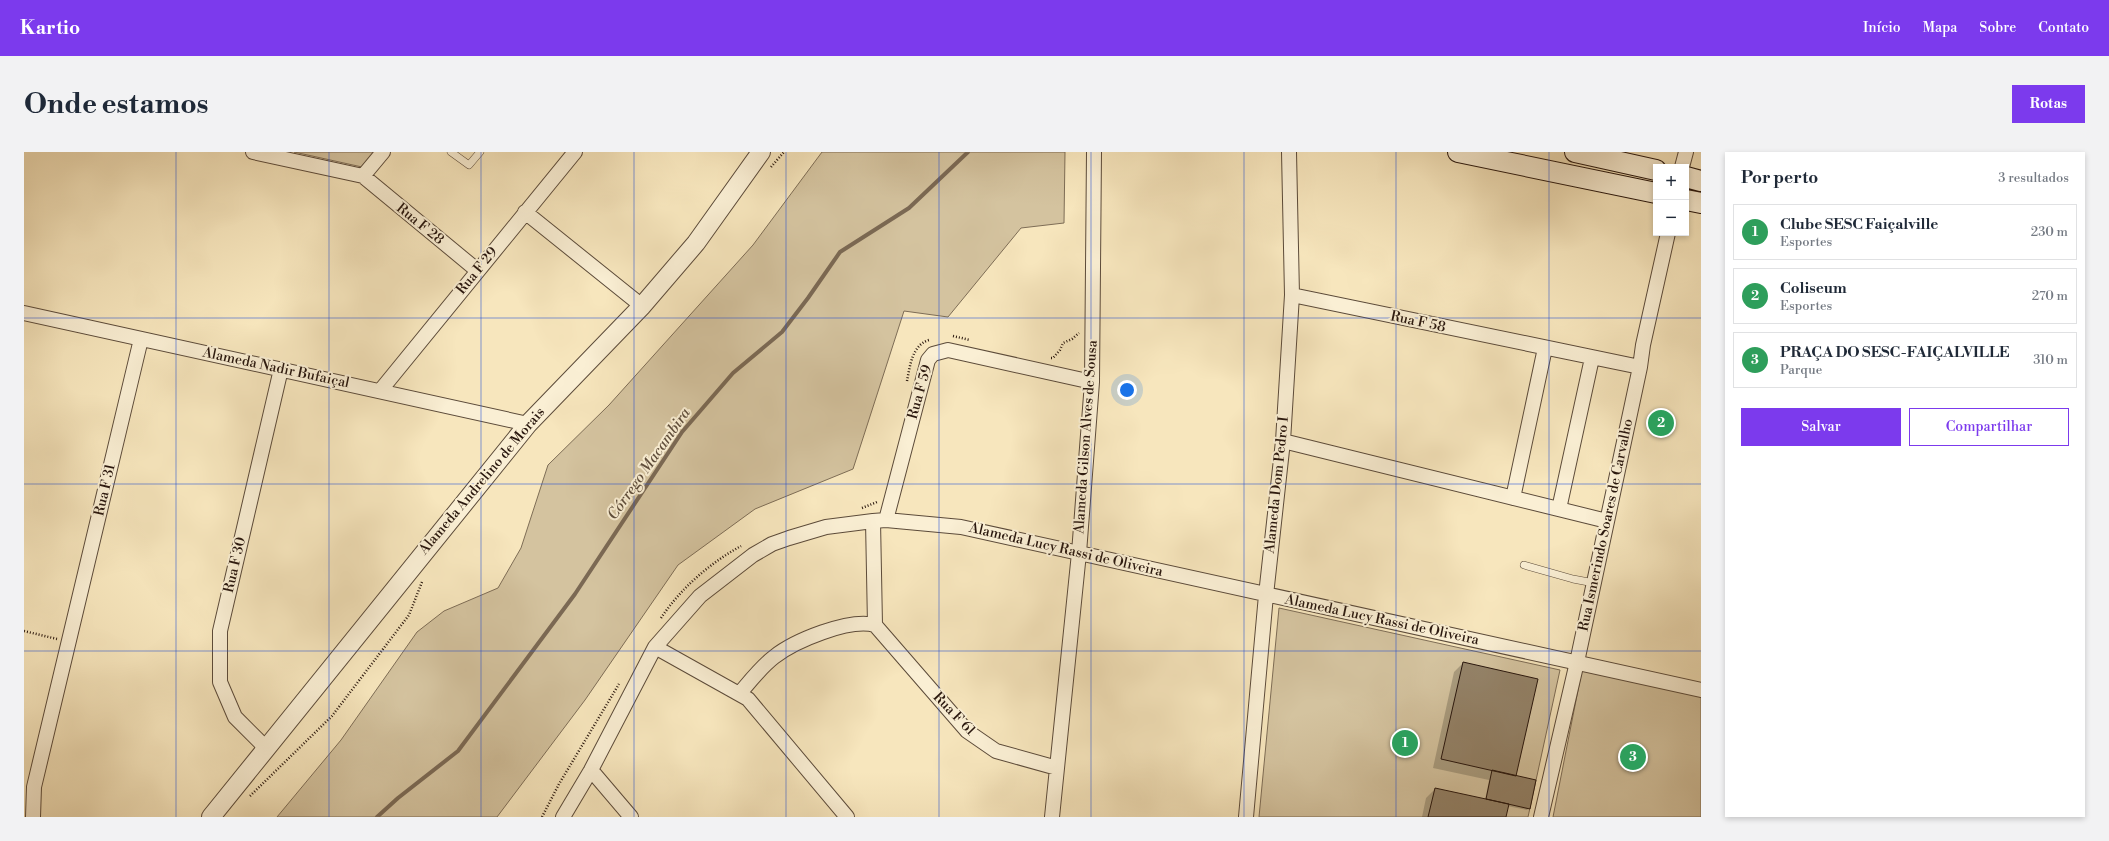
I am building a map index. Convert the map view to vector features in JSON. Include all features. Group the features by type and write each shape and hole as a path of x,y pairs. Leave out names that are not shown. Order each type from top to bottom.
{"main road":[{"path":"1458,152 1653,192"},
{"path":"1575,152 1653,169"},
{"path":"1689,178 1701,180"},
{"path":"1689,201 1701,203"}],"street":[{"name":"Rua F 28","path":"253,152 363,176 478,271"},
{"path":"363,176 383,152"},
{"name":"Rua F 29","path":"380,391 575,152"},
{"name":"Alameda Andrelino de Morais","path":"210,817 528,424 642,306 696,243 761,152"},
{"name":"Alameda Gilson Alves de Sousa","path":"1052,817 1079,553 1092,382 1094,152"},
{"name":"Alameda Dom Pedro I","path":"1246,817 1266,595 1283,441 1292,296 1289,152"},
{"path":"1683,164 1686,152"},
{"path":"525,212 642,306"},
{"name":"Rua Ismerindo Soares de Carvalho","path":"1541,817 1577,662 1667,236"},
{"name":"Rua F 58","path":"1292,296 1640,367"},
{"name":"Alameda Nadir Bufaiçal","path":"24,313 528,424"},
{"name":"Rua F 31","path":"33,817 34,787 141,339"},
{"path":"1513,498 1545,348"},
{"name":"Rua F 59","path":"879,520 928,360 933,354 948,350 1092,382"},
{"path":"1559,509 1592,358"},
{"name":"Rua F 30","path":"267,748 235,717 220,682 220,631 281,369"},
{"path":"1283,441 1607,521"},
{"path":"740,694 756,674 775,656 828,630 859,623 875,625 879,520"},
{"name":"Alameda Lucy Rassi de Oliveira","path":"563,817 591,770 655,647 700,596 753,555 772,544 826,527 879,520 961,526 1266,595 1701,690"},
{"name":"Rua F 61","path":"875,625 967,732 996,751 1057,768"},
{"path":"655,647 748,699 847,817"},
{"path":"591,770 631,817"}],"lane":[{"path":"451,152 468,165 480,152"},
{"path":"1524,565 1573,579 1594,583"}],"path":[{"path":"770,168 784,152"},
{"path":"1047,357 1053,358 1060,350 1063,343 1079,334 1079,326"},
{"path":"947,336 958,336 977,342"},
{"path":"907,383 912,361 919,345 936,338"},
{"path":"856,509 877,503 879,498"},
{"path":"659,621 672,601 699,575 743,545"},
{"path":"249,797 332,716 409,615 422,581"},
{"path":"24,631 69,641"},
{"path":"542,817 559,784 621,680"}],"shaded area":[{"path":"294,152 374,152 362,167"},
{"path":"822,152 1065,152 1064,223 1021,228 948,317 904,311 853,469 755,509 678,565 585,700 497,817 277,817 341,740 417,632 444,611 498,588 521,548 548,465 609,405 753,245"},
{"path":"1279,608 1560,670 1528,817 1259,817"},
{"path":"1582,670 1701,697 1701,817 1553,817"}],"building":[{"path":"1463,662 1538,679 1516,776 1441,759"},
{"path":"1492,770 1536,780 1530,809 1486,799"},
{"path":"1435,788 1509,804 1506,817 1428,817"}],"waterway":[{"name":"Córrego Macambira","path":"377,817 398,798 458,751 575,594 682,432 733,373 782,332 840,252 909,208 968,152"}],"place":[{"name":"Coliseum","path":"1661,423"},
{"name":"Clube SESC Faiçalville","path":"1405,743"},
{"name":"PRAÇA DO SESC-FAIÇALVILLE","path":"1633,757"}]}
